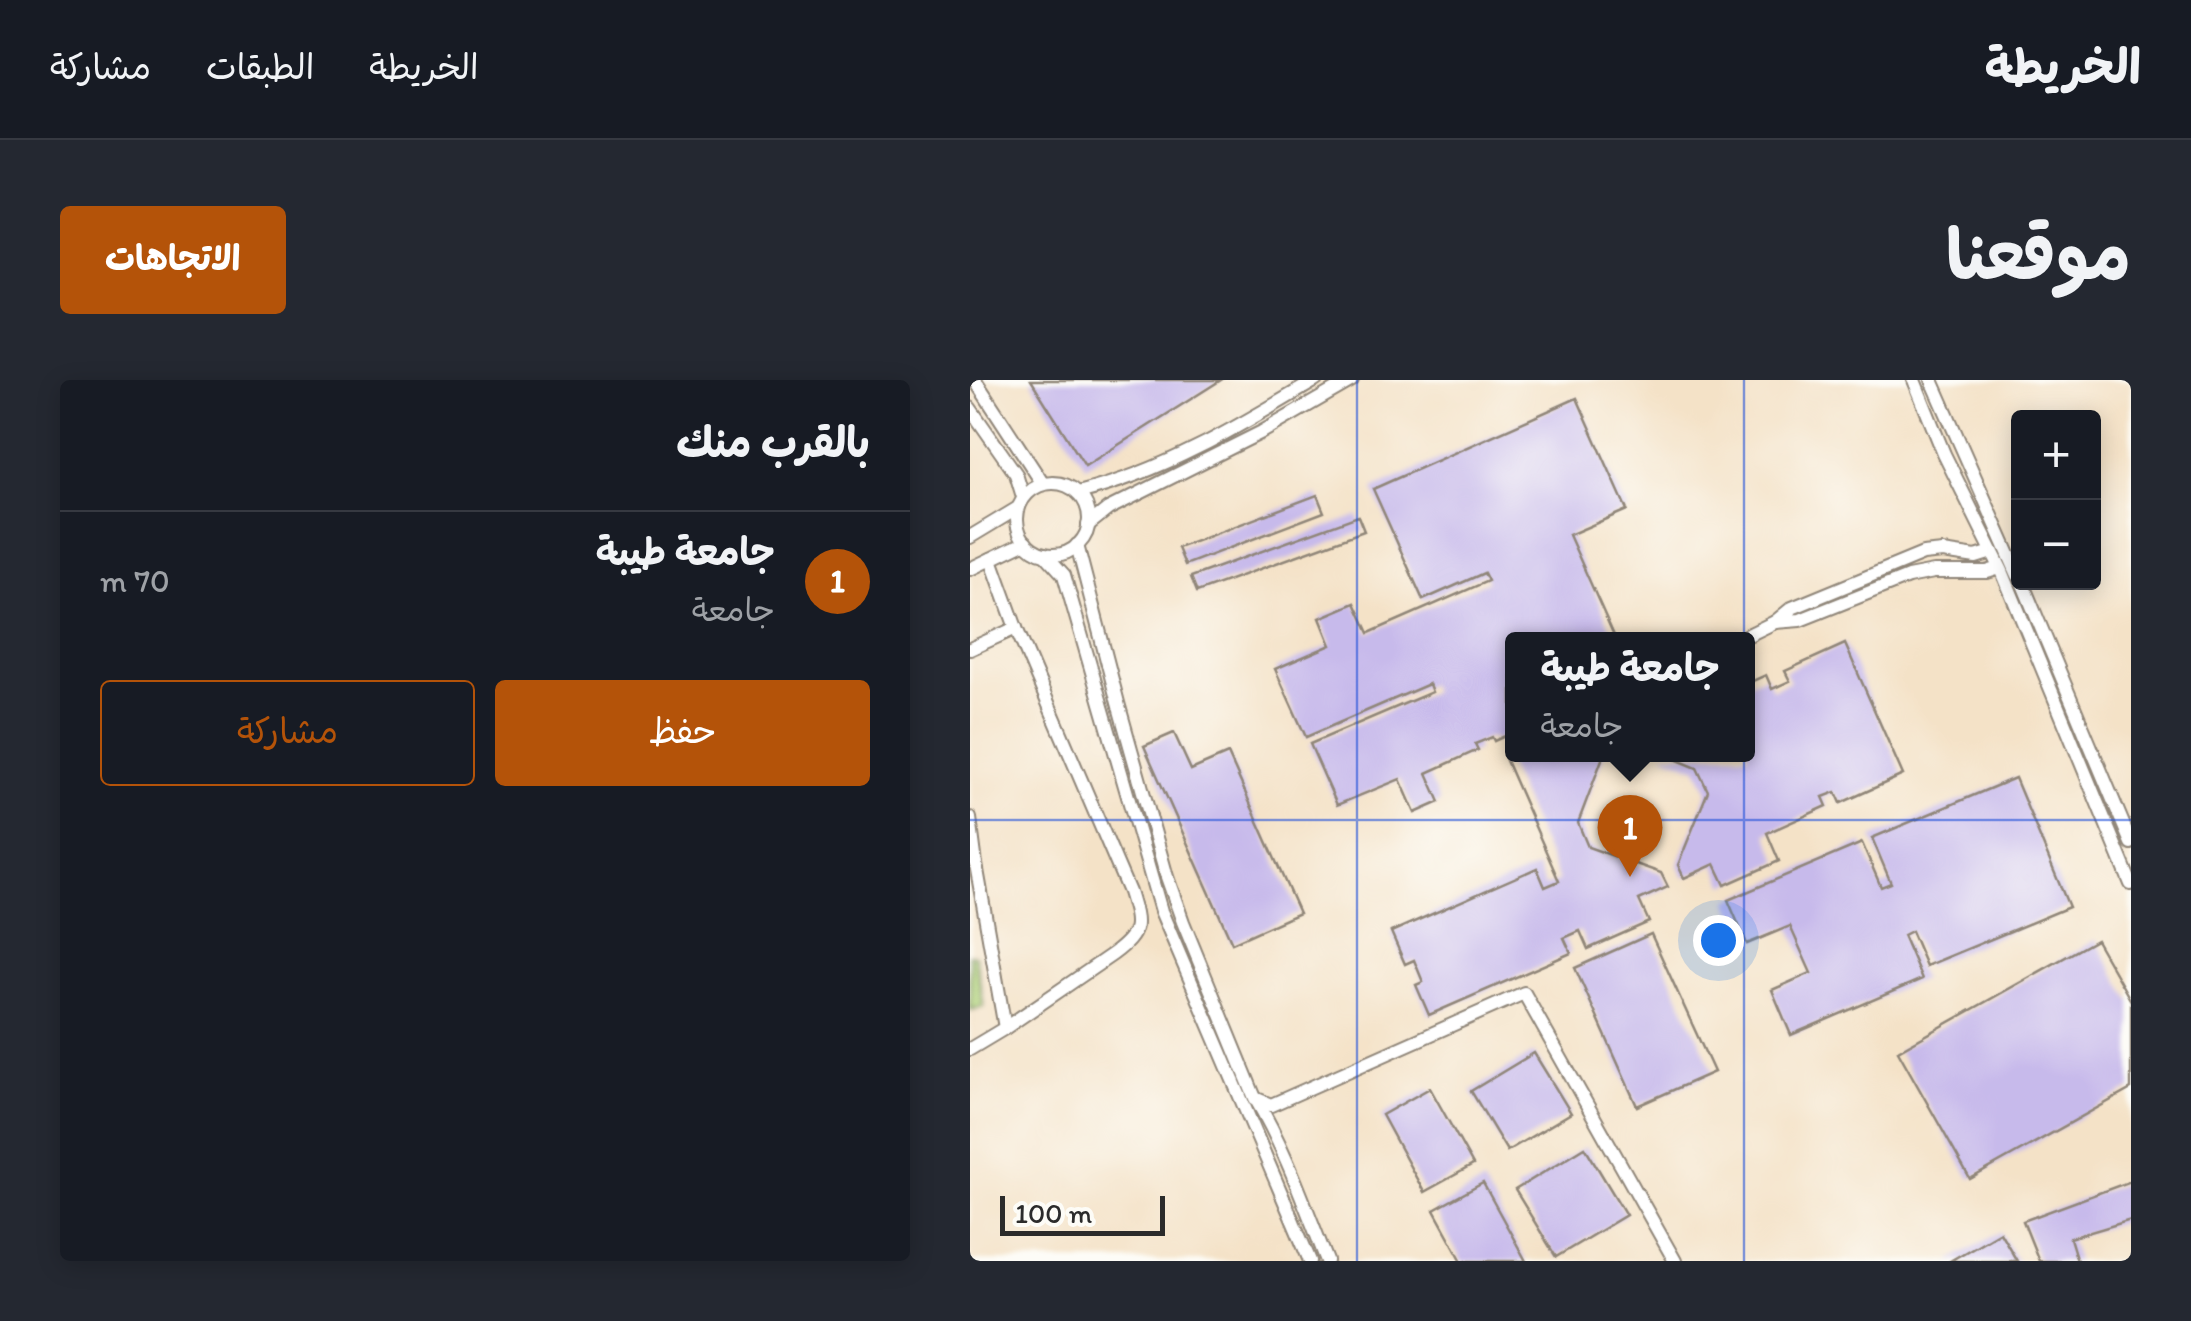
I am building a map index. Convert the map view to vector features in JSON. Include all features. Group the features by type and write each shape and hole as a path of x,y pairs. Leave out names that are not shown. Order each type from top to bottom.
{"street":[{"path":"974,380 1044,484"},
{"path":"1078,493 1116,484 1230,432 1316,380"},
{"path":"1088,526 1108,510 1262,432 1352,380"},
{"path":"1914,380 1944,454 2000,568 2131,884"},
{"path":"1932,380 2011,558"},
{"path":"970,408 1016,474 1021,503 1016,521 1026,542 1045,554 1068,551 1077,545 1088,526 1085,503 1078,493 1068,486 1044,484 1032,489 1021,503 970,537"},
{"path":"970,569 1026,542"},
{"path":"1077,545 1182,922 1327,1261"},
{"path":"1754,632 1792,608 1923,554 1943,552 1976,557 1992,552"},
{"path":"1045,554 1064,576 1161,912 1310,1261"},
{"path":"970,1048 1129,942 1137,929 1128,892 991,560"},
{"path":"1775,622 1800,620 1908,577 2000,568"},
{"path":"2025,590 2131,843"},
{"path":"970,649 1016,628"},
{"path":"1090,667 1107,662"},
{"path":"970,818 1005,1028"},
{"path":"1255,1098 1271,1105 1524,993 1675,1261"}],"green space":[{"path":"970,955 975,955 984,1007 970,1010"}],"building":[{"path":"1031,380 1221,380 1085,466"},
{"path":"1577,398 1627,510 1569,535 1612,632 1505,632 1505,736 1475,744 1478,750 1427,773 1440,802 1415,813 1400,779 1337,805 1310,744 1432,692 1429,684 1306,737 1275,669 1331,645 1320,618 1355,603 1369,633 1488,581 1484,573 1423,600 1373,489"},
{"path":"1317,495 1324,512 1185,565 1178,548"},
{"path":"1358,516 1364,531 1197,592 1191,577"},
{"path":"1845,644 1903,775 1841,803 1836,792 1823,797 1827,806 1767,833 1779,861 1725,885 1715,864 1684,878 1678,865 1708,791 1697,768 1682,762 1755,762 1755,680 1766,675 1772,689 1790,681 1785,671"},
{"path":"1174,733 1191,770 1228,754 1299,913 1232,943 1144,746"},
{"path":"1507,762 1601,762 1578,823 1588,847 1661,873 1668,887 1639,900 1649,922 1588,949 1580,931 1564,938 1571,953 1429,1015 1416,985 1423,982 1414,960 1405,964 1391,932 1537,868 1545,887 1559,881"},
{"path":"2015,778 2069,907 1926,966 1911,931 1903,935 1922,979 1791,1035 1772,990 1811,973 1790,926 1747,944 1728,900 1862,843 1881,887 1891,883 1872,838"},
{"path":"1651,934 1714,1072 1637,1106 1575,968"},
{"path":"2096,940 2131,1001 2131,1089 1970,1179 1898,1051"},
{"path":"1534,1053 1571,1113 1507,1151 1471,1091"},
{"path":"1430,1088 1473,1165 1424,1192 1382,1115"},
{"path":"1585,1147 1626,1215 1556,1257 1515,1190"},
{"path":"2131,1181 2131,1220 2070,1238 2077,1261 2039,1261 2023,1221"},
{"path":"1483,1183 1526,1261 1462,1261 1434,1210"},
{"path":"2000,1232 2017,1261 1950,1261"}],"place":[{"name":"جامعة طيبة","path":"1630,877"}]}
